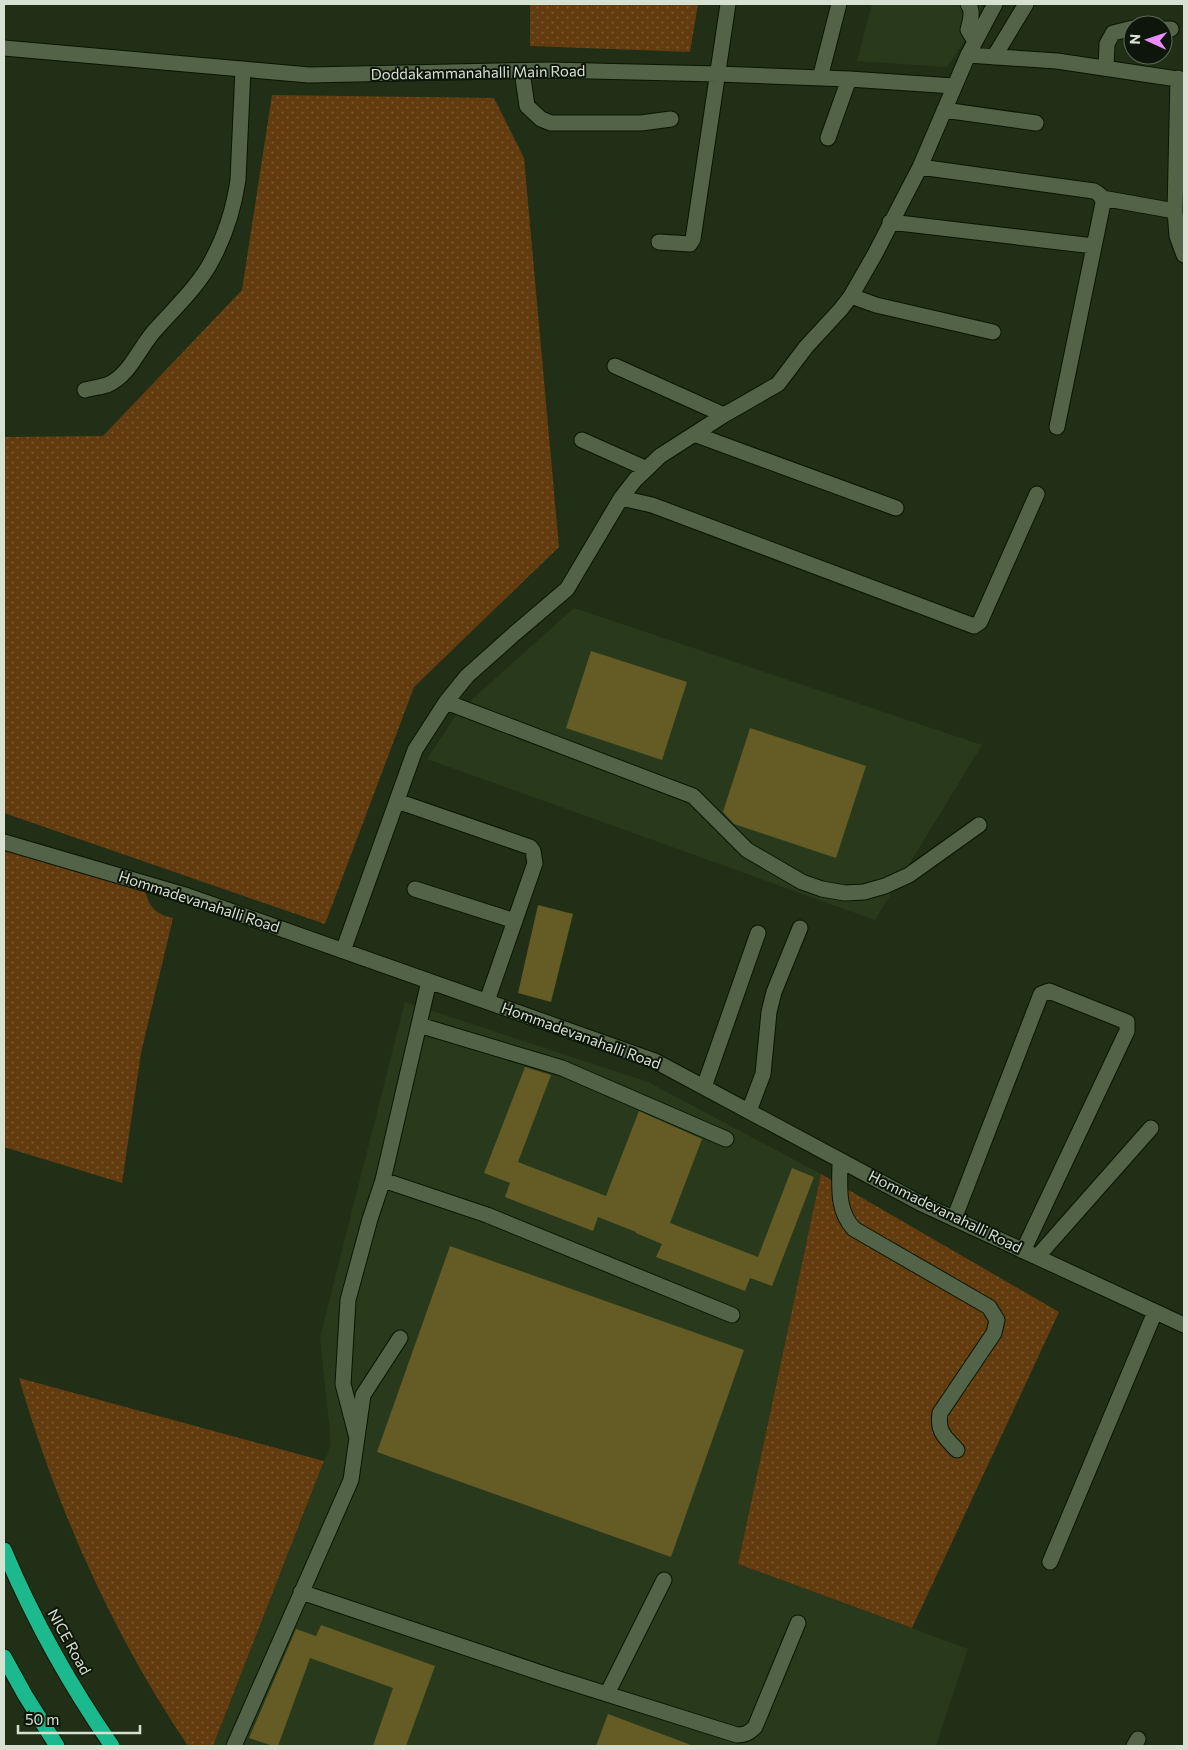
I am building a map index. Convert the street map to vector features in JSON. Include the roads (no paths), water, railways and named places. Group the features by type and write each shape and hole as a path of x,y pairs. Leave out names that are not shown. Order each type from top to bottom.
{"highway":[{"name":"NICE Road","path":"4,1550 46,1640 112,1746"},
{"path":"4,1657 57,1746"}],"street":[{"path":"659,242 684,245 690,244 693,239 728,4"},
{"path":"820,78 839,4"},
{"path":"968,4 971,7 971,16 968,30 975,41"},
{"path":"343,951 415,750 446,702 467,676 567,589 621,498 636,480 660,456 724,415 778,384 806,347 851,296 920,167 968,55 995,4"},
{"path":"994,57 1026,4"},
{"path":"1106,68 1107,44 1113,32 1123,30"},
{"name":"Doddakammanahalli Main Road","path":"4,48 309,75 522,71 718,74 849,79 954,86"},
{"path":"968,55 1057,60 1181,79 1176,211 1177,236 1184,255"},
{"path":"85,390 107,385 118,378 150,335 177,306 212,260 233,205 237,187 243,69"},
{"path":"522,71 527,106 541,119 551,123 640,124 671,119"},
{"path":"828,138 849,79"},
{"path":"944,110 1036,123"},
{"path":"920,167 1094,191 1102,198 1103,203 1056,427"},
{"path":"1102,198 1176,211"},
{"path":"890,222 1094,246"},
{"path":"851,296 876,305 993,332"},
{"path":"615,366 724,415"},
{"path":"694,434 896,508"},
{"path":"582,440 647,469"},
{"path":"621,498 652,505 974,626 980,622 1037,494"},
{"path":"446,702 693,796 747,850 802,882 822,889 844,893 864,892 885,886 908,875 979,825"},
{"path":"397,801 530,847 533,851 535,862 487,1001"},
{"name":"Hommadevanahalli Road","path":"4,842 188,896 655,1061 920,1203 1184,1325"},
{"path":"415,889 514,921"},
{"path":"749,1111 763,1074 766,1060 769,1012 774,992 800,928"},
{"path":"704,1086 758,933"},
{"path":"357,1438 343,1384 348,1300 370,1219 383,1180 429,981"},
{"path":"954,1219 1042,994 1049,990 1127,1022 1126,1031 1023,1251"},
{"path":"419,1025 562,1068 726,1139"},
{"path":"1038,1257 1151,1128"},
{"path":"840,1160 840,1198 842,1211 847,1222 854,1229 989,1307 997,1320 994,1333 940,1413 940,1430 957,1450"},
{"path":"383,1180 487,1215 732,1315"},
{"path":"1050,1562 1155,1312"},
{"path":"234,1746 351,1480 363,1395 400,1338"},
{"path":"607,1694 664,1580"},
{"path":"301,1592 607,1694 737,1735 744,1735 755,1727 798,1623"}]}
